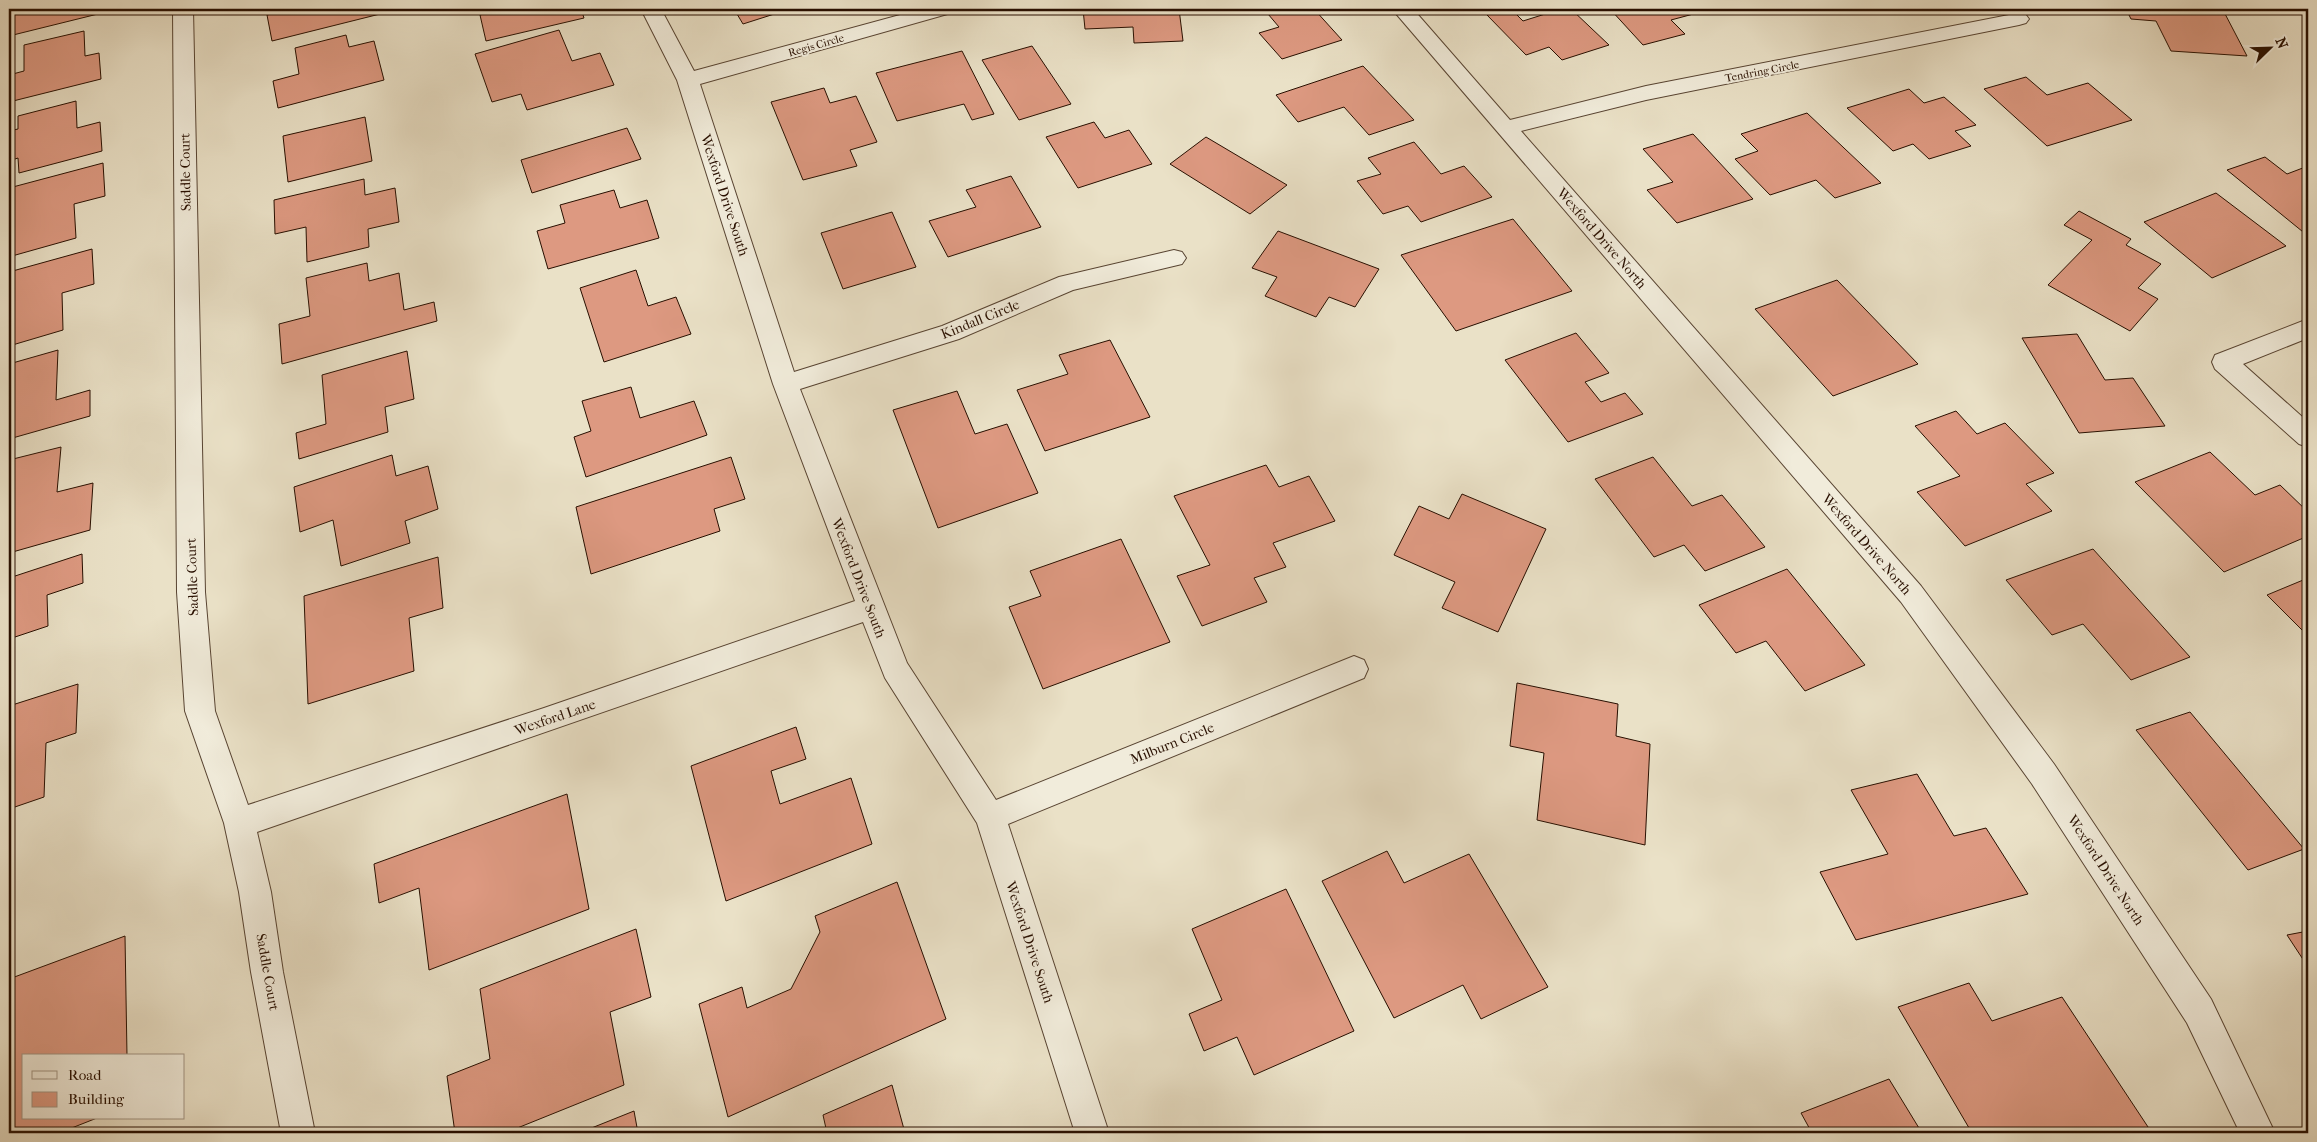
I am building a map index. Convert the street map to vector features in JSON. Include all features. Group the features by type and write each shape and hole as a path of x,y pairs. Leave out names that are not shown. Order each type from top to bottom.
{"street":[{"name":"Saddle Court","path":"183,9 191,592 200,711 239,823 255,892 298,1133"},
{"name":"Wexford Drive South","path":"651,9 688,80 786,384 870,608 895,669 990,817 1092,1133"},
{"name":"Regis Circle","path":"688,80 723,72 944,9"},
{"name":"Wexford Drive North","path":"1402,9 1911,594 2043,774 2199,1011 2258,1133"},
{"name":"Tendring Circle","path":"1506,128 1646,93 2020,19"},
{"name":"Kindall Circle","path":"786,384 950,333 1068,283 1174,258"},
{"path":"2308,328 2224,362 2308,437"},
{"name":"Wexford Lane","path":"239,823 544,721 870,608"},
{"name":"Milburn Circle","path":"990,817 1354,669"}],"building":[{"path":"9,9 110,9 110,11 9,36"},
{"path":"293,9 379,9 380,14 272,41 267,15"},
{"path":"505,9 581,9 584,18 486,41 480,15"},
{"path":"734,9 790,9 743,24"},
{"path":"1083,9 1179,9 1183,41 1134,43 1133,27 1085,29"},
{"path":"1284,9 1314,9 1342,40 1282,59 1259,33 1279,27 1268,14"},
{"path":"1511,9 1523,21 1561,9 1571,9 1609,45 1562,60 1549,47 1526,55 1487,15"},
{"path":"1610,9 1712,9 1671,20 1685,34 1643,45"},
{"path":"2126,9 2223,10 2247,56 2171,51 2156,21 2131,19"},
{"path":"559,30 572,61 600,53 614,85 527,110 521,94 492,102 475,54"},
{"path":"84,31 85,56 99,53 101,79 9,102 9,75 24,71 24,45"},
{"path":"346,35 349,47 374,41 384,80 278,108 273,81 299,74 295,48"},
{"path":"1032,46 1071,104 1019,120 982,60"},
{"path":"962,51 994,114 972,120 964,104 897,121 876,73"},
{"path":"1363,66 1414,120 1369,135 1344,107 1298,122 1276,95"},
{"path":"2026,77 2047,95 2088,83 2132,120 2047,146 1984,89"},
{"path":"824,88 830,103 856,96 877,142 850,150 857,166 803,180 771,102"},
{"path":"1909,89 1924,103 1944,97 1976,125 1955,131 1971,146 1929,159 1913,144 1893,151 1847,108"},
{"path":"76,101 77,128 100,122 102,151 19,173 18,158 9,161 9,131 18,129 18,116"},
{"path":"1807,113 1881,183 1835,198 1816,180 1770,195 1735,159 1758,151 1741,134"},
{"path":"365,117 372,161 288,182 283,136"},
{"path":"1094,122 1105,138 1129,130 1152,164 1078,188 1046,137"},
{"path":"627,128 641,159 532,193 521,160"},
{"path":"1693,134 1753,199 1677,223 1647,190 1673,182 1643,149"},
{"path":"1206,137 1287,185 1250,214 1170,164"},
{"path":"1414,142 1441,174 1464,166 1492,197 1421,222 1408,206 1383,214 1357,181 1381,174 1368,158"},
{"path":"2265,157 2287,174 2308,166 2308,236 2227,170"},
{"path":"103,163 105,196 74,204 76,238 12,256 9,188"},
{"path":"1011,176 1041,227 948,257 929,221 976,207 966,190"},
{"path":"364,179 365,195 395,188 399,222 368,229 369,247 307,262 306,227 275,234 274,200"},
{"path":"614,190 620,208 647,200 659,238 548,269 537,231 565,223 560,205"},
{"path":"2216,193 2286,246 2212,278 2144,222"},
{"path":"2079,211 2131,239 2126,245 2161,264 2138,288 2158,299 2130,331 2048,285 2092,240 2064,225"},
{"path":"892,212 916,267 843,289 821,233"},
{"path":"1513,219 1572,291 1456,331 1401,255"},
{"path":"1278,231 1379,269 1355,307 1329,297 1316,317 1265,296 1277,277 1252,268"},
{"path":"92,249 94,284 62,293 63,330 9,346 9,272"},
{"path":"367,263 369,281 399,273 404,310 434,302 437,321 282,364 279,324 310,316 306,278"},
{"path":"636,270 648,306 676,297 691,334 604,362 580,288"},
{"path":"1837,280 1918,364 1833,396 1755,309"},
{"path":"1576,333 1609,373 1585,382 1601,402 1625,393 1643,414 1568,442 1505,360"},
{"path":"2077,334 2105,380 2133,378 2165,426 2079,433 2022,338"},
{"path":"1110,340 1150,417 1045,451 1017,390 1068,374 1059,355"},
{"path":"58,350 56,400 90,390 90,416 9,439 9,364"},
{"path":"407,351 414,399 385,407 388,432 299,459 296,433 326,424 322,375"},
{"path":"631,387 640,418 694,401 707,435 586,477 574,437 591,431 582,401"},
{"path":"957,391 975,434 1007,424 1038,493 938,528 893,410"},
{"path":"1956,411 1977,434 2005,423 2054,473 2026,484 2052,511 1965,546 1917,492 1960,476 1915,426"},
{"path":"61,447 57,492 93,483 90,530 9,553 9,460"},
{"path":"2210,452 2255,495 2280,485 2308,512 2308,536 2224,572 2135,482"},
{"path":"392,455 396,476 428,466 438,509 405,521 410,543 341,566 333,520 300,532 294,487"},
{"path":"731,457 745,499 714,509 720,531 591,574 576,507"},
{"path":"1653,457 1692,506 1722,495 1765,547 1705,571 1684,545 1654,557 1595,479"},
{"path":"1266,465 1279,487 1309,476 1335,521 1273,543 1286,567 1254,578 1267,602 1202,626 1177,576 1210,565 1174,496"},
{"path":"1462,494 1546,529 1498,632 1442,608 1455,582 1394,555 1419,506 1449,519"},
{"path":"1121,539 1170,642 1043,689 1009,607 1041,596 1030,571"},
{"path":"2093,549 2190,657 2131,680 2083,624 2052,635 2006,580"},
{"path":"82,554 83,583 47,595 48,626 9,639 9,578"},
{"path":"438,557 443,608 409,618 414,671 308,704 304,596"},
{"path":"1787,569 1865,665 1805,691 1766,641 1736,653 1699,605"},
{"path":"2308,578 2308,636 2267,595"},
{"path":"1517,683 1618,704 1616,736 1650,744 1645,845 1537,820 1544,753 1510,746"},
{"path":"78,684 76,733 46,743 44,797 9,809 9,706"},
{"path":"2190,712 2304,849 2248,870 2136,730"},
{"path":"796,727 806,759 771,771 780,804 851,778 872,844 726,901 691,766"},
{"path":"1917,774 1954,836 1986,828 2028,894 1856,940 1820,872 1888,854 1851,790"},
{"path":"567,794 589,909 429,970 419,888 379,903 374,864"},
{"path":"1387,851 1404,883 1469,854 1548,987 1481,1019 1463,985 1394,1018 1322,881"},
{"path":"897,882 946,1019 728,1117 699,1004 742,987 747,1008 791,989 820,932 815,916"},
{"path":"1286,889 1354,1031 1254,1075 1237,1037 1204,1051 1189,1014 1222,1000 1192,929"},
{"path":"636,929 651,997 610,1012 624,1085 505,1133 455,1133 447,1076 490,1059 480,989"},
{"path":"2308,931 2308,967 2287,935"},
{"path":"125,936 127,1054 22,1054 22,1120 92,1120 59,1133 9,1133 9,979"},
{"path":"1969,983 1992,1021 2062,997 2152,1133 1972,1133 1898,1007"},
{"path":"1889,1079 1922,1133 1812,1133 1801,1113"},
{"path":"892,1085 905,1133 827,1133 823,1115"},
{"path":"634,1111 638,1133 579,1133"}]}
